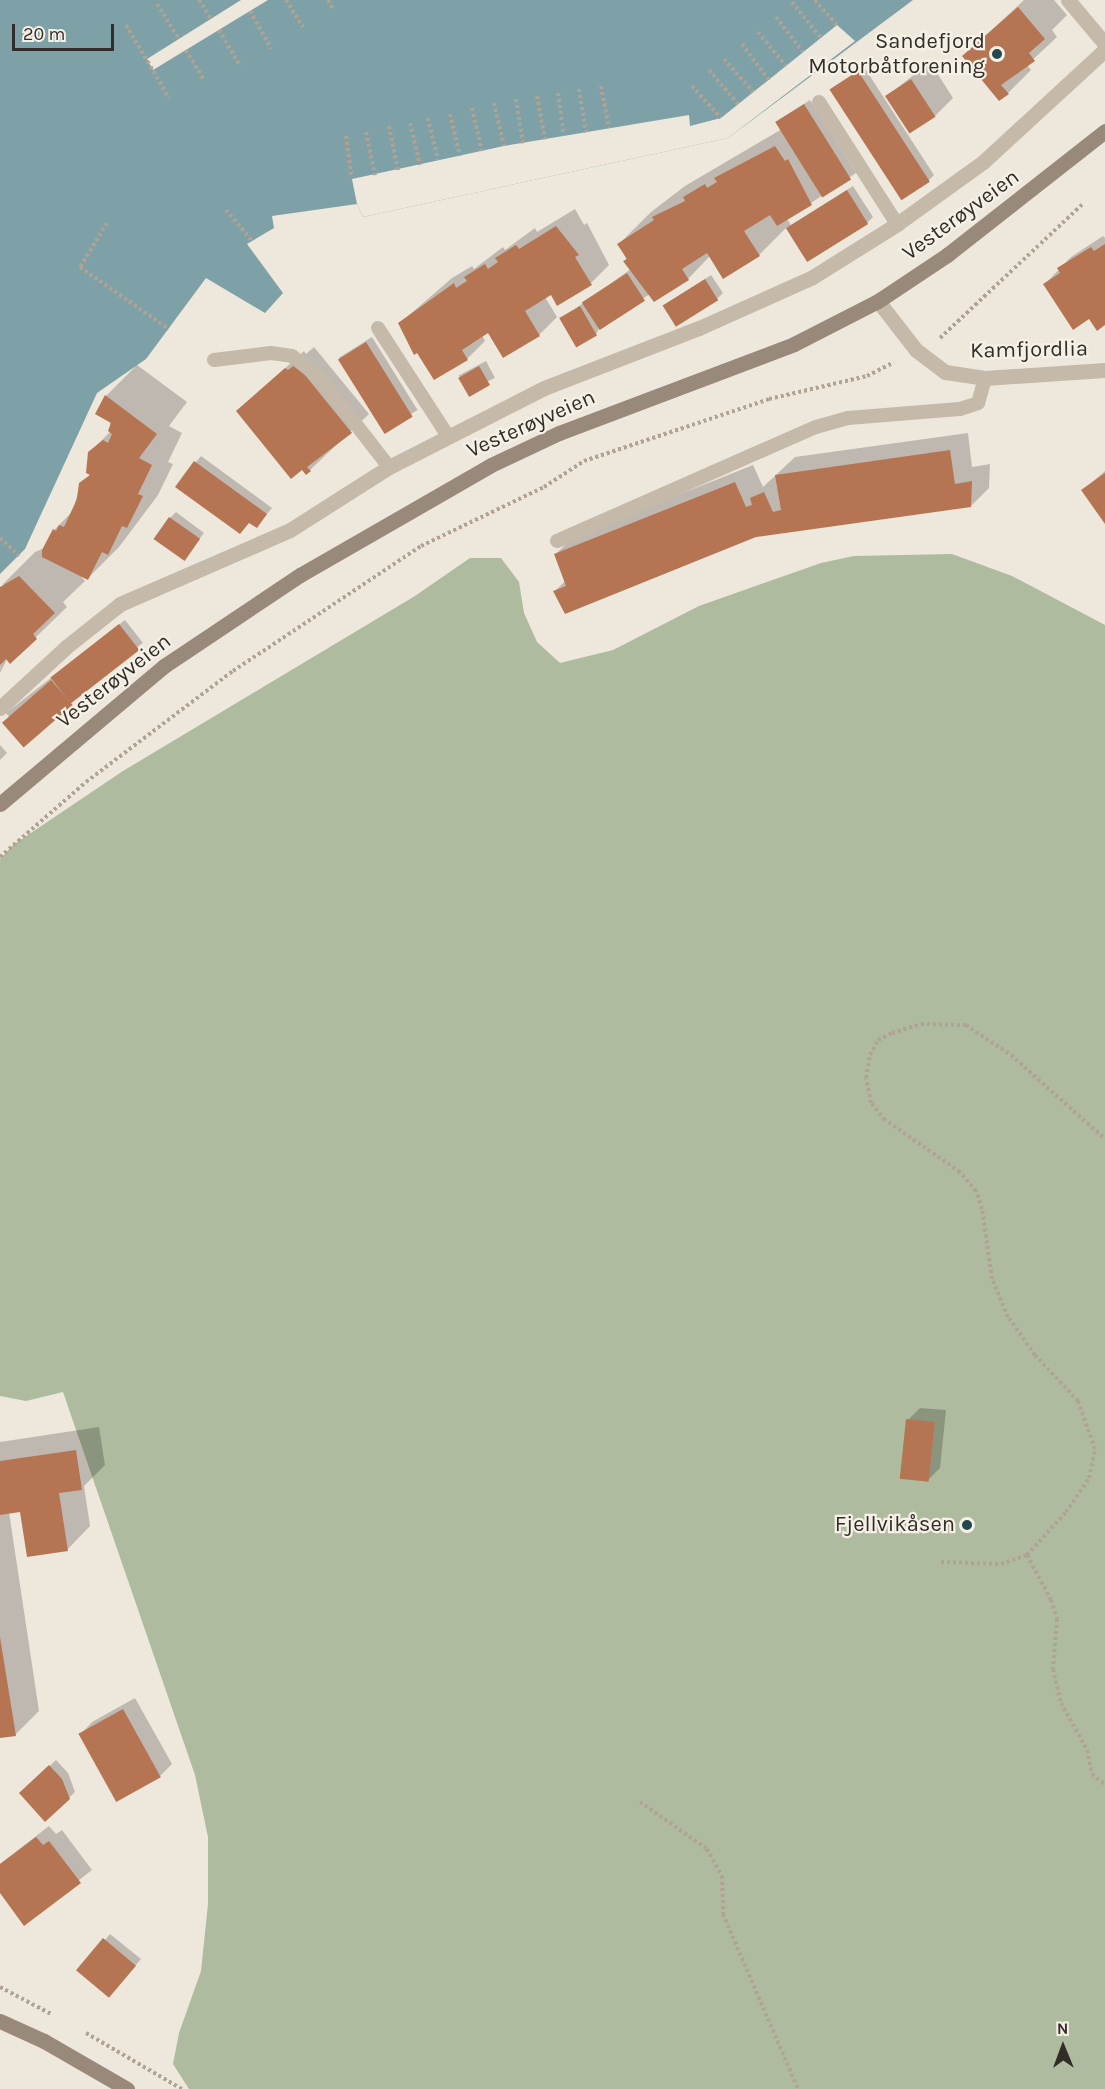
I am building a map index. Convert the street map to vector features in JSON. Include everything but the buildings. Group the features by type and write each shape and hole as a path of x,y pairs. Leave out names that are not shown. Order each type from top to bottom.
{"main road":[{"name":"Vesterøyveien","path":"0,804 164,666 300,575 429,497 559,433 794,344 878,301 957,248 1105,131"},
{"path":"0,2021 44,2041 127,2089"}],"street":[{"path":"1068,0 1105,44"},
{"path":"0,708 66,647 120,604 290,530 389,467 562,380 699,328 811,278 897,224 983,162 1105,50"},
{"name":"Kamfjordlia","path":"878,301 916,350 945,372 985,378 1105,370"}],"lane":[{"path":"819,102 897,224"},
{"path":"378,328 448,436"},
{"path":"214,360 272,353 292,356 320,378 389,467"},
{"path":"556,541 816,427 848,418 960,409 978,403 985,378"}],"path":[{"path":"199,0 211,19"},
{"path":"286,0 303,27"},
{"path":"328,0 333,9"},
{"path":"815,0 837,25"},
{"path":"792,2 821,38"},
{"path":"157,4 179,39"},
{"path":"250,11 271,48"},
{"path":"776,17 803,52"},
{"path":"126,25 169,98"},
{"path":"219,30 240,66"},
{"path":"758,32 786,66"},
{"path":"742,44 769,80"},
{"path":"186,50 204,80"},
{"path":"724,59 753,92"},
{"path":"709,70 738,104"},
{"path":"601,86 609,128"},
{"path":"692,86 721,118"},
{"path":"579,89 586,132"},
{"path":"558,93 564,136"},
{"path":"537,96 544,139"},
{"path":"516,99 523,143"},
{"path":"494,103 504,146"},
{"path":"472,108 482,151"},
{"path":"450,114 460,156"},
{"path":"428,118 438,160"},
{"path":"410,123 420,165"},
{"path":"388,126 398,170"},
{"path":"366,132 375,175"},
{"path":"346,136 352,179"},
{"path":"0,857 86,782 233,671 421,546 544,487 584,461 769,399 867,376 943,336 1084,203"},
{"path":"226,210 252,241"},
{"path":"107,223 80,267 169,328"},
{"path":"0,538 18,556"},
{"path":"941,1562 1001,1564 1027,1555 1066,1512 1089,1478 1095,1449 1090,1426 1078,1401 1035,1355 1008,1317 992,1279 982,1209 976,1191 960,1172 885,1120 871,1103 866,1078 870,1055 878,1040 891,1033 921,1024 966,1025 1011,1054 1105,1139"},
{"path":"1027,1555 1051,1600 1057,1619 1053,1669 1061,1703 1087,1750 1092,1774 1105,1785"},
{"path":"640,1802 706,1848 722,1876 723,1914 798,2089"}],"green space":[{"path":"952,554 1012,576 1105,625 1105,2089 189,2089 173,2064 179,2033 201,1971 208,1904 208,1837 195,1775 63,1392 26,1401 0,1396 0,859 13,845 123,771 415,596 470,558 501,558 519,582 524,613 537,642 560,663 613,650 699,606 821,563 854,556"}],"water":[{"path":"0,0 913,0 728,138 363,217 357,204 272,216 274,228 247,244 283,293 265,313 206,278 146,359 97,393 25,549 0,574"}],"pier":[{"path":"241,0 268,0 153,70 147,59"},
{"path":"837,25 855,41 728,138 363,217 357,204 352,179 504,146 689,115 690,126 721,118"}],"place":[{"name":"Sandefjord Motorbåtforening","path":"997,54"},
{"name":"Fjellvikåsen","path":"967,1525"}]}
